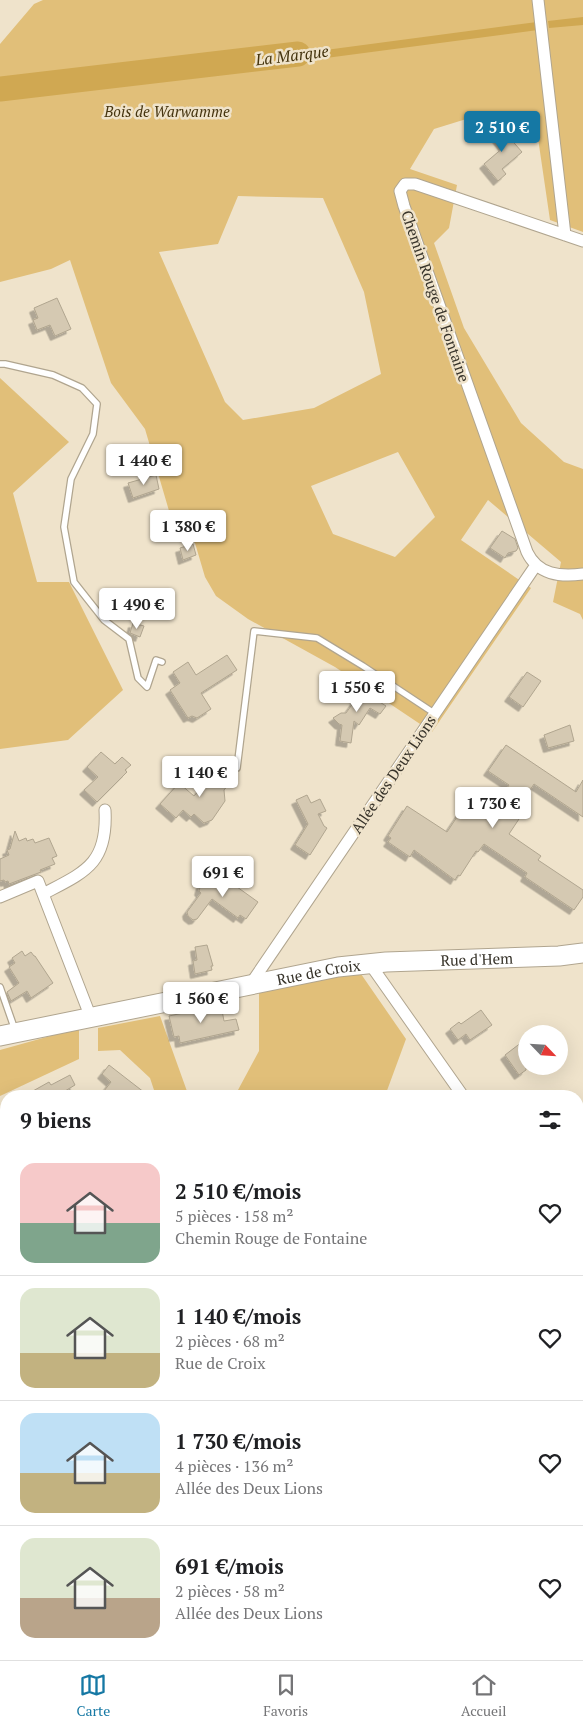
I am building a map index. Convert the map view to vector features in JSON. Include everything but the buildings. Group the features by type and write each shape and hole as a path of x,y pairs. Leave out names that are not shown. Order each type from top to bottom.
{"main road":[{"name":"Rue d'Hem","path":"370,964 559,956 583,953"},
{"name":"Rue de Croix","path":"8,1034 250,984 338,967 370,964"}],"street":[{"path":"538,0 544,39 565,235"},
{"name":"Chemin Rouge de Fontaine","path":"536,565 530,559 519,533 400,191 405,184 415,184 583,241"},
{"path":"536,565 558,576 583,574"},
{"name":"Allée des Deux Lions","path":"250,984 536,565"},
{"path":"43,894 82,873 94,860 104,837 105,810"},
{"path":"0,897 38,882 91,1018"},
{"path":"370,964 459,1090"}],"lane":[{"path":"0,364 54,375 82,388 97,404 93,434 71,479 64,527 74,582 104,620 129,639 138,678 148,687 156,660 162,662"},
{"path":"237,768 254,631 317,638 434,713"},
{"path":"0,986 8,1034"}],"green space":[{"name":"Bois de Warwamme","path":"43,0 583,0 583,232 550,220 534,111 476,116 434,129 410,169 457,185 449,228 434,243 464,328 521,423 564,462 583,469 583,620 580,614 553,602 561,562 488,500 461,540 531,588 432,732 335,667 248,619 216,596 205,577 195,543 172,521 145,429 111,383 70,260 51,269 0,282 0,44 34,4","holes":["238,196 323,198 364,292 381,374 314,408 243,420 225,402 159,252 218,244","398,452 435,517 395,557 333,534 311,486"]},
{"path":"0,378 69,442 13,493 37,582 69,582 123,690 68,740 0,749"},
{"path":"361,974 406,1039 387,1090 238,1090 259,1051 259,991 298,982"},
{"path":"160,1016 187,1090 154,1090 150,1078 120,1050 98,1051 98,1028"},
{"path":"79,1028 79,1059 13,1090 0,1090 0,1050"}],"water":[{"path":"583,17 583,25 549,28 548,21"},
{"path":"537,22 538,30 0,101 0,93"}],"waterway":[{"name":"La Marque","path":"0,89 298,54"}]}
